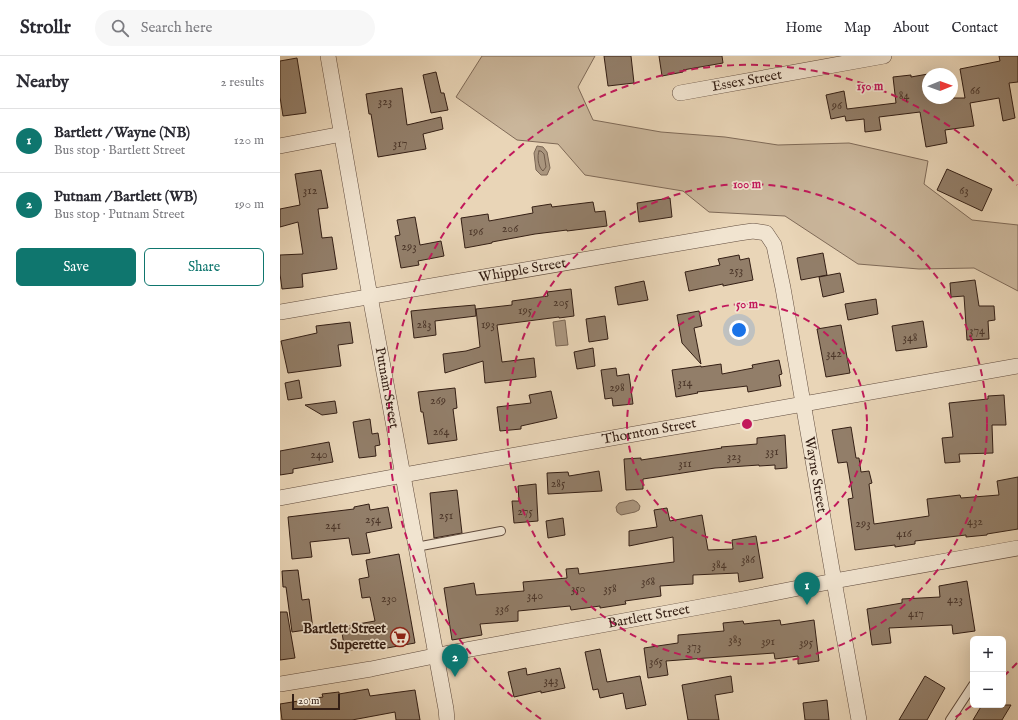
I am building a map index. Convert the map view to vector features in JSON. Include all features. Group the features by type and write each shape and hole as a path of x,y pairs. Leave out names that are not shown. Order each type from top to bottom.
{"street":[{"name":"Putnam Street","path":"328,56 447,720"},
{"name":"Essex Street","path":"680,93 815,62 884,56"},
{"path":"280,146 342,134"},
{"name":"Whipple Street","path":"280,312 739,233 753,231 766,233"},
{"name":"Wayne Street","path":"766,233 774,245 859,720"},
{"name":"Thornton Street","path":"280,498 1018,366"},
{"name":"Bartlett Street","path":"280,684 371,669 738,600 834,580 1018,548"}],"lane":[{"path":"416,546 500,531"},
{"path":"950,720 970,690"}],"shaded area":[{"path":"482,56 595,56 578,87 593,120 661,132 725,137 778,145 849,143 928,161 924,184 972,220 1018,225 1018,291 974,268 919,269 858,264 785,216 709,212 683,191 585,175 558,144 517,140 456,97"}],"water":[{"path":"537,146 543,147 547,152 550,168 547,175 541,175 536,170 534,153"},
{"path":"565,320 568,345 556,346 553,322"},
{"path":"633,500 640,506 639,510 621,515 617,512 616,507 619,503"}],"building":[{"path":"604,56 631,56 634,83 608,86"},
{"path":"659,56 722,56 723,63 683,70 683,72 662,76"},
{"path":"999,56 1018,56 1018,82 1009,83 1015,118 1003,121 999,98 970,103 974,126 945,130 947,143 926,147 920,112 879,117 881,130 865,132 864,119 846,121 845,116 831,119 826,95 844,91 847,109 896,103 893,77 911,75 911,77 922,75 922,104 958,104 958,98 965,98 960,69 1000,61"},
{"path":"297,58 306,113 283,116 280,97 280,61"},
{"path":"436,72 441,93 444,93 448,110 431,113 423,75"},
{"path":"402,88 407,125 441,117 443,129 423,134 426,149 378,157 366,94"},
{"path":"947,169 992,189 982,211 937,190"},
{"path":"321,170 328,208 318,209 322,238 332,237 337,269 302,274 303,287 282,289 280,255 303,254 298,222 280,227 280,209 300,205 295,174"},
{"path":"670,198 672,217 639,222 637,203"},
{"path":"593,202 595,212 605,211 607,226 535,234 465,248 461,218 488,214 489,221 533,213 532,207 551,204 552,207"},
{"path":"415,217 420,245 441,241 444,256 418,261 419,265 401,268 395,236 400,235 397,220"},
{"path":"823,253 827,275 801,280 797,258"},
{"path":"739,255 740,260 749,258 753,280 689,291 685,272 720,265 718,259"},
{"path":"840,273 844,292 823,297 819,277"},
{"path":"975,280 979,306 994,306 995,320 988,321 989,339 967,340 964,296 951,297 950,283"},
{"path":"644,281 648,300 618,305 615,287"},
{"path":"571,289 574,316 497,325 502,362 534,358 536,377 485,383 483,361 445,373 443,354 466,351 480,347 476,309 512,305 512,301 548,296 547,292"},
{"path":"876,299 878,314 848,320 845,304"},
{"path":"475,305 476,316 435,321 436,335 414,338 411,311"},
{"path":"699,311 702,326 694,328 701,364 682,343 677,315"},
{"path":"605,316 608,339 589,342 586,319"},
{"path":"923,321 927,347 896,351 892,326"},
{"path":"350,322 353,343 338,345 341,366 288,373 281,341 317,333 316,326"},
{"path":"841,325 850,373 826,377 817,329"},
{"path":"593,348 595,366 577,369 574,352"},
{"path":"779,360 782,374 779,375 781,386 748,392 747,386 697,392 698,393 676,397 672,370 721,364 722,374 753,368 752,365"},
{"path":"616,368 617,376 629,374 633,404 613,406 612,398 605,399 601,370"},
{"path":"299,380 302,398 288,400 285,383"},
{"path":"455,388 457,408 453,409 457,440 428,444 418,392"},
{"path":"551,391 557,418 521,426 521,429 500,431 497,407 531,403 529,395"},
{"path":"1004,395 1006,425 992,425 993,453 959,454 960,462 945,463 942,438 953,437 949,403 988,399 988,396"},
{"path":"335,401 337,413 322,415 305,405"},
{"path":"370,419 372,434 378,433 380,445 375,446 376,456 359,458 353,422"},
{"path":"851,427 856,458 859,458 861,472 869,471 872,483 869,484 874,524 929,516 927,499 960,495 961,498 999,495 997,481 1018,477 1018,529 987,535 966,537 966,535 915,541 915,544 895,547 895,545 855,550 848,499 853,498 847,462 838,463 832,430"},
{"path":"785,435 787,468 775,469 775,465 759,465 715,468 643,479 643,489 626,490 624,459 641,458 641,460 722,448 721,447 757,444 757,438"},
{"path":"329,442 333,462 293,469 293,473 280,475 280,451"},
{"path":"599,471 602,491 548,494 547,473 568,472 569,476"},
{"path":"536,484 538,521 514,523 512,501 519,501 518,486"},
{"path":"457,490 462,533 434,538 430,493"},
{"path":"369,504 370,510 388,507 392,528 366,533 370,553 352,555 349,538 310,542 312,557 292,559 288,517 354,509 354,507"},
{"path":"667,508 670,521 702,515 708,550 733,549 732,540 756,536 763,578 739,582 738,573 693,575 693,584 660,586 661,596 625,601 626,604 600,608 600,606 571,610 570,606 518,611 518,621 480,624 482,635 452,640 444,588 474,583 476,595 524,591 523,582 567,578 566,569 578,568 579,574 674,562 673,537 629,546 629,531 657,527 654,510"},
{"path":"563,518 565,535 548,538 546,521"},
{"path":"399,554 415,643 387,648 386,644 345,651 341,627 375,621 370,597 362,598 359,579 369,577 366,560"},
{"path":"298,570 302,600 309,599 313,629 292,632 286,587 283,587 282,571"},
{"path":"967,581 975,631 953,634 952,625 889,628 891,643 872,645 867,609 902,603 902,599 940,597 939,586"},
{"path":"280,612 287,612 295,658 280,660"},
{"path":"780,620 781,625 814,620 819,661 798,664 798,656 775,659 774,653 666,661 668,675 648,678 644,648 678,643 678,635 724,631 723,623 743,621 744,624"},
{"path":"600,649 607,682 640,676 646,705 626,709 623,693 600,698 598,689 593,690 585,652"},
{"path":"526,668 527,675 560,668 565,688 541,693 541,691 514,697 508,672"},
{"path":"731,676 733,692 715,695 719,720 688,720 682,685"},
{"path":"925,676 945,688 927,720 899,720"},
{"path":"368,689 370,696 415,690 420,720 396,720 395,712 352,720 282,720 280,704 323,697 322,694 339,692 339,694"},
{"path":"827,700 829,720 805,720 803,703"},
{"path":"1006,705 1011,705 1002,720 973,720 980,708 1006,708"}],"place":[{"name":"Bartlett / Wayne (NB)","path":"807,605"},
{"name":"Bartlett Street Superette","path":"400,637"},
{"name":"Putnam / Bartlett (WB)","path":"455,677"}]}
